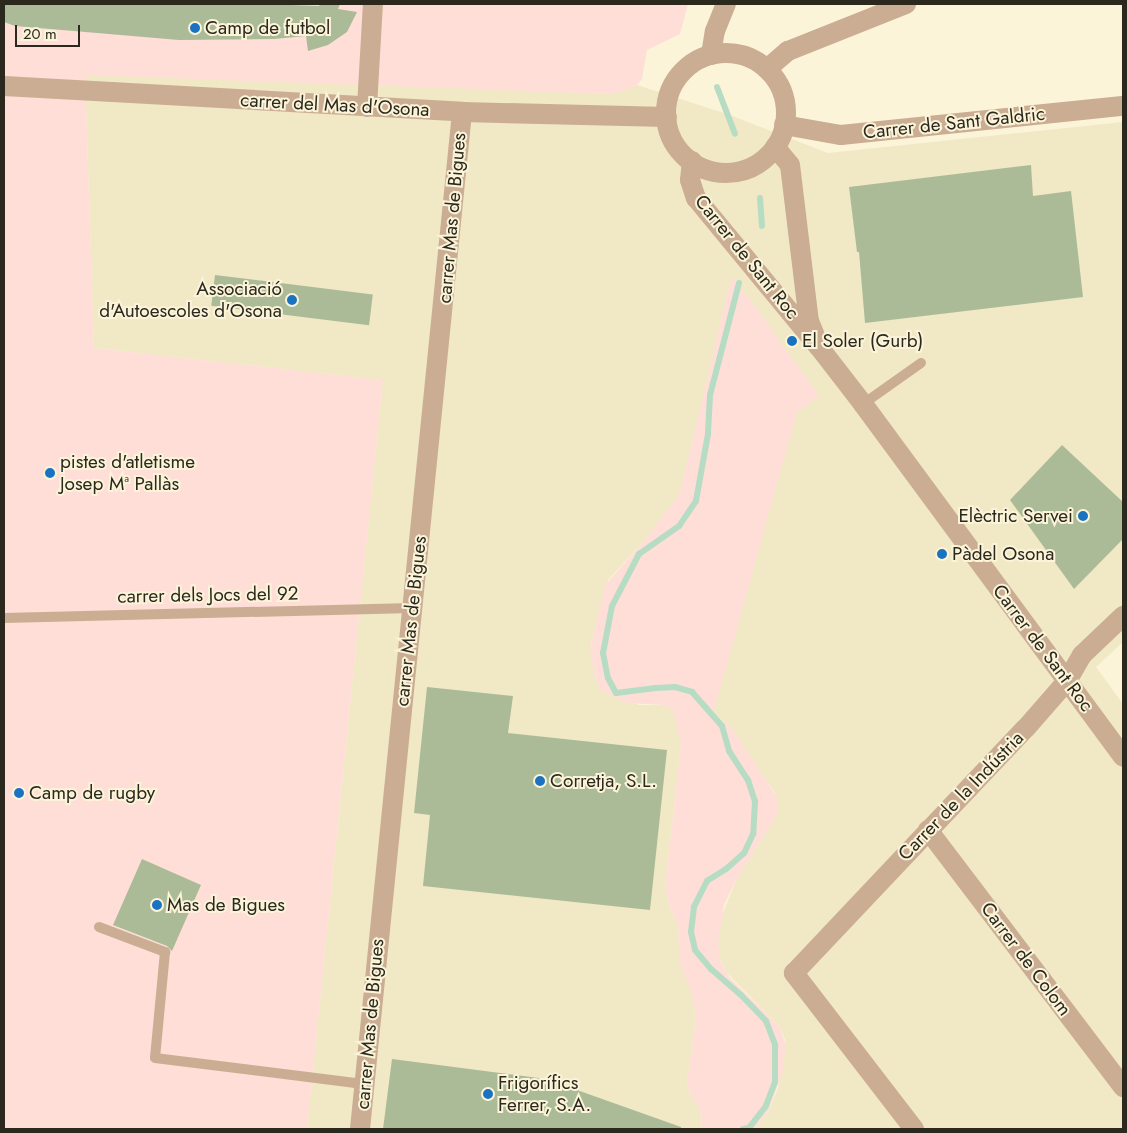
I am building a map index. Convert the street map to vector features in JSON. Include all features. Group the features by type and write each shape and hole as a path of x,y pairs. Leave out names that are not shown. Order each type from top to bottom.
{"street":[{"path":"367,107 373,4"},
{"path":"711,55 715,30 726,4"},
{"path":"767,69 788,51 906,4"},
{"path":"721,53 741,55 767,69 781,90 784,101 784,126 775,147 760,162 742,170 726,172 710,170 692,161 677,146 666,117 670,92 678,78 689,66 711,55 721,53"},
{"name":"carrer del Mas d'Osona","path":"4,86 462,112 666,117"},
{"name":"Carrer de Sant Galdric","path":"784,126 841,135 1123,106"},
{"name":"carrer Mas de Bigues","path":"360,1129 462,112"},
{"name":"Carrer de Sant Roc","path":"775,147 790,165 809,321 819,347"},
{"name":"Carrer de Sant Roc","path":"692,161 690,180 696,198 819,347 863,404 1123,757"},
{"name":"Carrer de la Indústria","path":"914,1129 794,973 1026,728 1067,681 1082,655 1123,616"},
{"name":"Carrer de Colom","path":"928,830 1123,1086"}],"lane":[{"path":"863,404 922,363"},
{"name":"carrer dels Jocs del 92","path":"4,618 413,608"},
{"path":"99,926 165,952 155,1058 365,1084"}],"shaded area":[{"path":"4,4 688,4 680,34 647,50 642,79 637,85 614,94 85,75 94,348 383,380 307,1129 4,1129"},
{"path":"85,74 614,94 637,85 727,114 828,153 1123,122 1123,642 1096,667 1123,704 1123,1129 756,1129 768,1112 778,1088 784,1058 785,1040 780,1027 727,973 719,957 718,943 721,918 736,880 777,815 775,793 743,748 732,728 713,714 687,525 731,279 680,493 644,541 608,580 591,644 594,673 600,690 639,705 664,705 669,707 675,716 681,745 665,887 669,905 678,926 679,948 691,989 696,1018 687,1082 690,1094 702,1113 701,1129 307,1129 383,380 94,348"},
{"path":"731,278 749,298 819,396 797,412 713,714 732,728 778,799 777,815 736,880 724,905 718,943 721,962 730,978 780,1027 786,1046 783,1071 768,1112 756,1129 701,1129 702,1113 690,1094 687,1082 696,1018 691,990 680,965 678,926 669,905 665,887 681,745 675,716 669,707 664,705 627,703 600,690 594,673 590,650 605,585 644,541 680,493"}],"building":[{"name":"Camp de futbol","path":"4,4 265,4 319,6 320,4 340,4 338,9 357,12 347,32 328,45 308,51 306,36 274,39 179,40 15,26 4,22"},
{"path":"1031,165 1033,196 1071,191 1083,297 865,323 859,252 857,252 849,187"},
{"name":"Associació d'Autoescoles d'Osona","path":"215,275 373,294 369,325 211,306"},
{"name":"Elèctric Servei","path":"1062,445 1123,502 1123,539 1074,589 1010,500"},
{"name":"Corretja, S.L.","path":"427,687 513,696 508,733 667,750 650,910 423,886 430,815 414,813"},
{"name":"Mas de Bigues","path":"142,859 201,885 172,951 167,946 113,925"},
{"name":"Frigorífics Ferrer, S.A.","path":"392,1059 546,1079 681,1127 681,1129 383,1129"}],"waterway":[{"path":"717,87 735,134"},
{"path":"760,198 762,226"},
{"path":"739,283 710,395 708,434 696,501 679,526 639,554 612,606 603,653 608,678 616,693 675,687 692,692 722,726 729,751 748,780 755,801 753,834 744,853 726,869 707,881 694,907 691,932 695,950 711,969 741,995 766,1021 775,1045 775,1082 766,1106 749,1128 743,1129"}],"place":[{"name":"Camp de futbol","path":"195,28"},
{"name":"Associació d'Autoescoles d'Osona","path":"292,300"},
{"name":"El Soler (Gurb)","path":"792,341"},
{"name":"pistes d'atletisme Josep Mª Pallàs","path":"50,473"},
{"name":"Elèctric Servei","path":"1083,516"},
{"name":"Pàdel Osona","path":"942,554"},
{"name":"Corretja, S.L.","path":"540,781"},
{"name":"Camp de rugby","path":"19,793"},
{"name":"Mas de Bigues","path":"157,905"},
{"name":"Frigorífics Ferrer, S.A.","path":"488,1094"}]}
